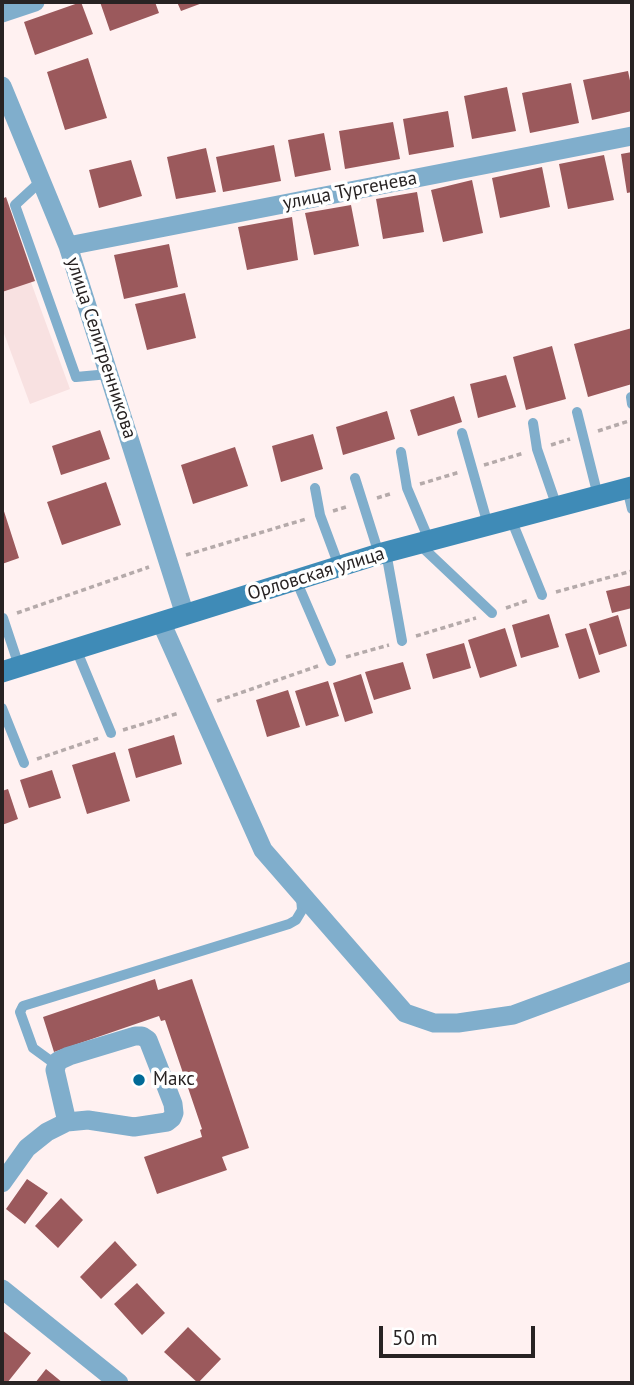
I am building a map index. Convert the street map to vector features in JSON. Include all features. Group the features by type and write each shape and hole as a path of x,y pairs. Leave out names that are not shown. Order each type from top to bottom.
{"main road":[{"name":"Орловская улица","path":"11,669 383,553 598,496 631,495"}],"street":[{"path":"2,13 35,2"},
{"name":"улица Селитренникова","path":"2,86 68,246 186,615"},
{"name":"улица Тургенева","path":"68,246 632,136"},
{"path":"161,622 263,850 405,1013 434,1023 458,1023 513,1015 632,971"},
{"path":"2,1183 27,1147 47,1132 67,1122 88,1120 139,1127 167,1122 172,1118 174,1109 149,1042 144,1037 135,1036 69,1056 55,1064 67,1122"},
{"path":"2,1289 119,1383"}],"lane":[{"path":"41,181 15,205 24,231 76,377 109,374"},
{"path":"577,412 598,496"},
{"path":"533,423 537,449 557,507"},
{"path":"462,433 488,525"},
{"path":"401,452 407,488 424,542 492,613"},
{"path":"355,478 383,553 402,641"},
{"path":"315,488 320,515 340,566"},
{"path":"511,519 541,596"},
{"path":"296,580 331,661"},
{"path":"3,618 11,669"},
{"path":"76,649 111,733"},
{"path":"2,708 24,763"},
{"path":"55,1064 33,1048 21,1015 21,1007 289,924 302,910 299,892"}],"shaded area":[{"path":"2,203 70,389 30,404 2,328"}],"building":[{"path":"81,2 93,34 35,55 24,22"},
{"path":"100,2 155,2 159,13 110,31"},
{"path":"177,2 205,2 181,11"},
{"path":"88,58 107,118 65,130 47,72"},
{"path":"628,71 632,111 592,120 583,80"},
{"path":"571,83 579,123 530,133 522,93"},
{"path":"507,87 516,131 472,139 464,96"},
{"path":"448,111 454,147 409,155 403,119"},
{"path":"393,122 400,159 345,169 339,131"},
{"path":"324,133 331,170 295,177 288,140"},
{"path":"274,145 281,181 223,192 216,157"},
{"path":"206,148 216,192 176,199 167,157"},
{"path":"632,152 632,192 627,193 621,154"},
{"path":"604,155 614,200 568,209 559,164"},
{"path":"131,160 142,196 99,208 89,170"},
{"path":"542,167 550,207 500,218 492,178"},
{"path":"472,180 483,233 443,242 431,190"},
{"path":"417,192 424,232 383,239 376,199"},
{"path":"6,197 35,281 2,292 2,199"},
{"path":"351,205 359,246 314,255 305,213"},
{"path":"292,217 298,260 247,270 238,227"},
{"path":"169,244 178,287 124,299 114,255"},
{"path":"185,293 196,338 147,350 135,304"},
{"path":"632,328 632,384 588,397 574,344"},
{"path":"552,346 566,399 526,410 513,357"},
{"path":"506,375 516,407 478,418 470,384"},
{"path":"454,396 462,422 418,436 410,410"},
{"path":"387,411 395,439 343,455 336,427"},
{"path":"100,430 110,459 61,475 52,446"},
{"path":"313,434 323,469 281,482 272,446"},
{"path":"235,447 248,486 193,504 181,465"},
{"path":"106,482 121,525 62,545 47,502"},
{"path":"2,505 19,558 2,564"},
{"path":"632,585 632,608 612,613 606,591"},
{"path":"549,614 559,647 521,658 512,625"},
{"path":"618,615 627,646 599,655 589,624"},
{"path":"505,628 517,666 480,678 468,640"},
{"path":"586,628 600,672 579,679 565,634"},
{"path":"464,643 471,668 433,679 426,654"},
{"path":"403,662 411,689 374,700 365,672"},
{"path":"361,674 373,713 345,722 333,683"},
{"path":"328,681 339,716 306,726 295,691"},
{"path":"288,690 300,727 267,737 256,700"},
{"path":"174,735 182,764 136,778 128,749"},
{"path":"115,752 130,801 87,814 72,765"},
{"path":"52,770 61,798 29,808 20,780"},
{"path":"8,789 18,819 2,825 2,791"},
{"path":"155,979 158,990 192,979 249,1148 222,1157 227,1170 157,1194 144,1157 202,1137 202,1129 165,1020 161,1021 159,1016 54,1052 43,1017"},
{"path":"27,1179 48,1193 25,1224 6,1209"},
{"path":"61,1198 83,1220 58,1248 35,1226"},
{"path":"115,1241 137,1265 101,1299 80,1277"},
{"path":"137,1283 165,1313 142,1335 114,1304"},
{"path":"188,1327 221,1359 198,1383 164,1352"},
{"path":"2,1330 31,1353 7,1383 2,1383"},
{"path":"46,1369 63,1383 35,1383"}],"place":[{"name":"Макс","path":"139,1080"}]}
